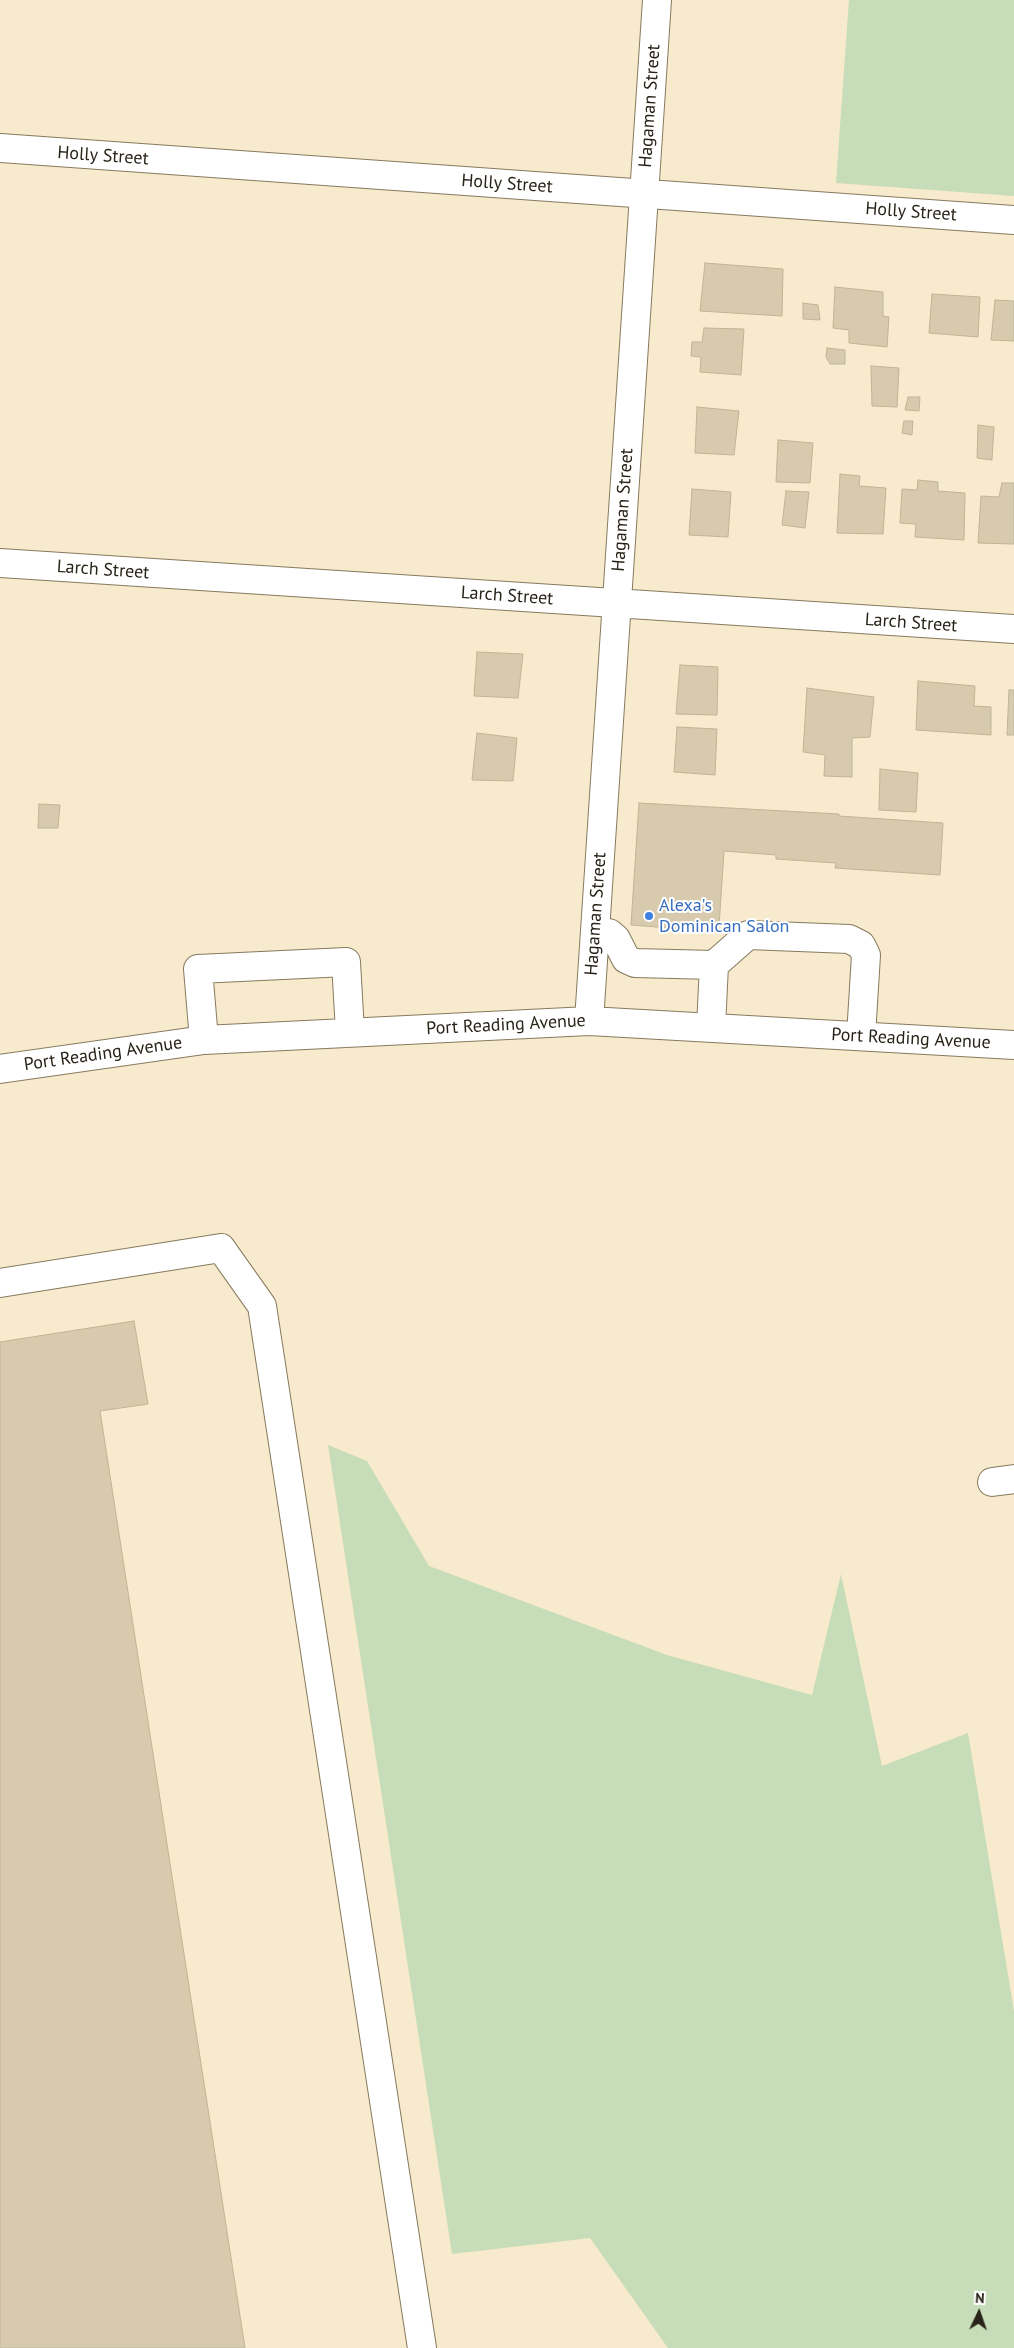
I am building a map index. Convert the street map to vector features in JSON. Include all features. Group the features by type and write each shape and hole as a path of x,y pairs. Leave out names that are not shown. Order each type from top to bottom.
{"street":[{"name":"Hagaman Street","path":"589,1020 657,0"},
{"name":"Holly Street","path":"0,148 1014,220"},
{"name":"Larch Street","path":"0,563 1014,629"},
{"path":"595,931 609,933 616,939 626,959 635,963 714,965 748,935 850,939 861,945 866,956 861,1036"},
{"path":"204,1040 198,969 346,962 350,1032"},
{"path":"710,1027 714,965"},
{"name":"Port Reading Avenue","path":"0,1069 204,1040 589,1020 1014,1045"},
{"path":"0,1283 221,1248 262,1306 422,2348"}],"green space":[{"path":"849,0 1014,0 1014,196 836,183"},
{"path":"328,1445 367,1461 429,1566 667,1655 812,1695 841,1574 882,1766 968,1733 1014,2011 1014,2348 668,2348 590,2238 452,2254"}],"building":[{"path":"705,263 783,269 782,316 700,311"},
{"path":"835,287 883,292 883,316 889,317 887,347 849,343 849,330 833,328"},
{"path":"932,294 980,297 978,337 929,333"},
{"path":"995,300 1014,301 1014,341 991,340"},
{"path":"803,303 818,305 820,320 803,319"},
{"path":"704,328 744,329 741,375 700,372 701,357 691,356 692,342 702,342"},
{"path":"827,348 845,350 845,364 830,364 826,357"},
{"path":"871,366 899,368 897,407 872,406"},
{"path":"908,397 920,397 919,411 905,410"},
{"path":"697,407 739,411 734,455 695,453"},
{"path":"904,421 913,421 912,435 902,433"},
{"path":"978,425 994,427 992,460 977,458"},
{"path":"778,440 813,443 810,483 776,482"},
{"path":"840,474 860,476 859,486 886,488 883,534 837,533"},
{"path":"918,480 938,482 938,491 965,493 964,540 915,537 916,524 900,523 902,489 917,490"},
{"path":"1002,483 1014,483 1014,544 978,543 981,496 999,497"},
{"path":"692,489 731,492 728,537 689,535"},
{"path":"786,491 809,492 805,528 782,525"},
{"path":"477,652 523,654 518,698 474,696"},
{"path":"680,665 718,667 717,715 676,714"},
{"path":"918,681 975,686 974,706 991,707 991,735 916,730"},
{"path":"807,688 874,697 870,737 852,738 852,777 824,776 825,755 803,752"},
{"path":"1009,690 1014,690 1014,735 1007,735"},
{"path":"677,727 717,729 715,775 674,772"},
{"path":"477,733 517,738 513,781 472,780"},
{"path":"880,769 918,773 916,812 879,810"},
{"path":"639,803 839,814 839,816 943,823 940,875 835,868 836,863 776,859 776,855 724,851 719,927 697,925 696,930 631,925"},
{"path":"39,804 60,805 58,828 38,828"},
{"path":"134,1321 148,1404 100,1411 245,2348 0,2348 0,1342"}],"place":[{"name":"Alexa's Dominican Salon","path":"649,916"}]}
